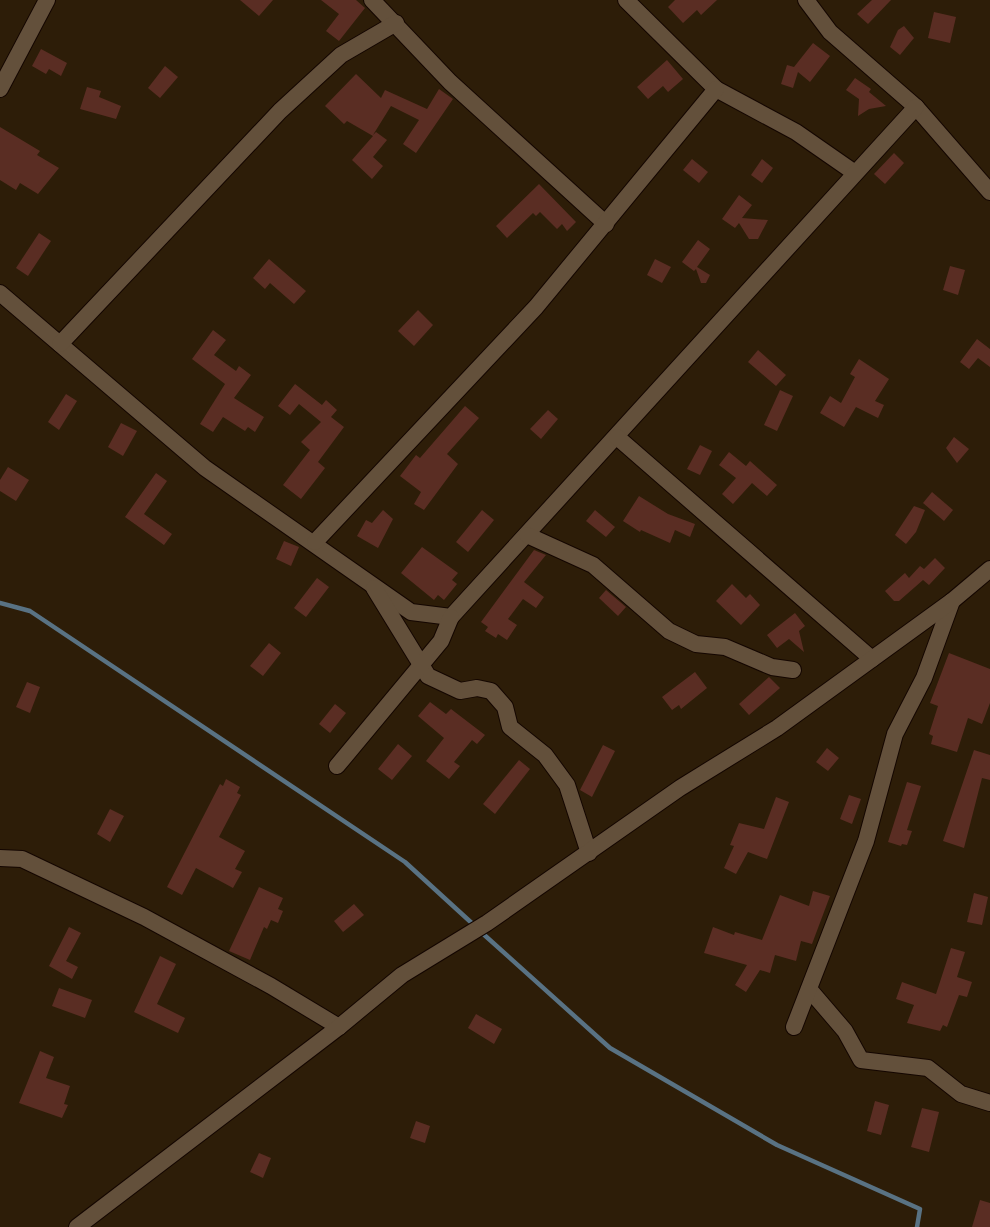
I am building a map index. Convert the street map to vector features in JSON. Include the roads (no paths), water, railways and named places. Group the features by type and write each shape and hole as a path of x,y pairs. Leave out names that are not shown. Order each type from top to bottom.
{"street":[{"path":"0,89 47,0"},
{"path":"372,0 450,82 606,223"},
{"path":"626,0 716,89 796,132 855,173"},
{"path":"807,0 830,32 916,107 990,192"},
{"path":"60,344 280,111 341,55 396,23"},
{"path":"315,542 536,307 716,89"},
{"path":"337,766 441,641 451,617 916,107"},
{"path":"0,293 205,468 315,542 411,612 451,617"},
{"path":"617,437 872,659"},
{"path":"527,535 593,565 668,631 695,644 725,647 772,667 793,670"},
{"path":"77,1227 339,1027 402,975 487,923 680,788 777,728 953,601 990,569"},
{"path":"370,583 428,676 460,691 477,688 491,691 505,707 510,727 545,755 567,785 589,853"},
{"path":"794,1027 866,841 895,734 924,678 953,601"},
{"path":"0,858 22,859 144,917 271,986 339,1027"},
{"path":"809,989 845,1031 861,1060 928,1068 961,1094 990,1103"}],"waterway":[{"path":"0,603 30,611 405,862 475,926"},
{"path":"481,932 610,1048 777,1145 920,1209 917,1227"}]}
